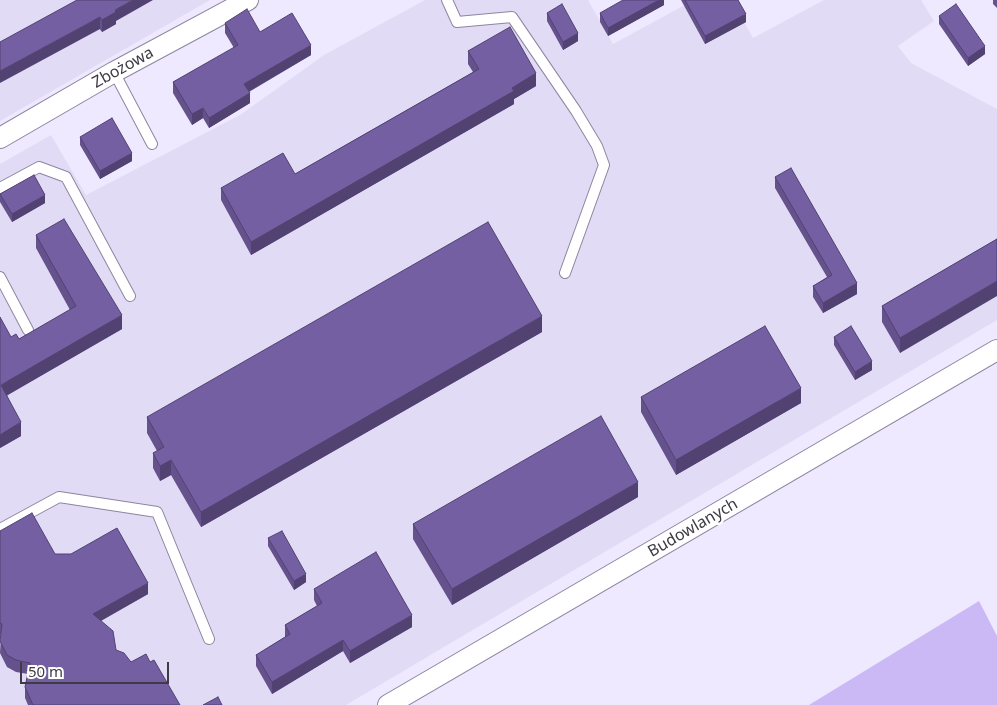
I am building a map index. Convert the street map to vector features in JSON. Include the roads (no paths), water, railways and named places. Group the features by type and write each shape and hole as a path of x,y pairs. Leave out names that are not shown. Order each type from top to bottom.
{"street":[{"name":"Zbożowa","path":"0,138 114,72 248,0"},
{"name":"Budowlanych","path":"388,705 997,350"}],"lane":[{"path":"447,0 457,22 512,17 576,111 597,146 604,165 565,274"},
{"path":"114,72 152,144"},
{"path":"0,188 39,167 66,177 130,296"},
{"path":"0,276 28,330"},
{"path":"0,529 59,497 157,512 209,639"}]}
